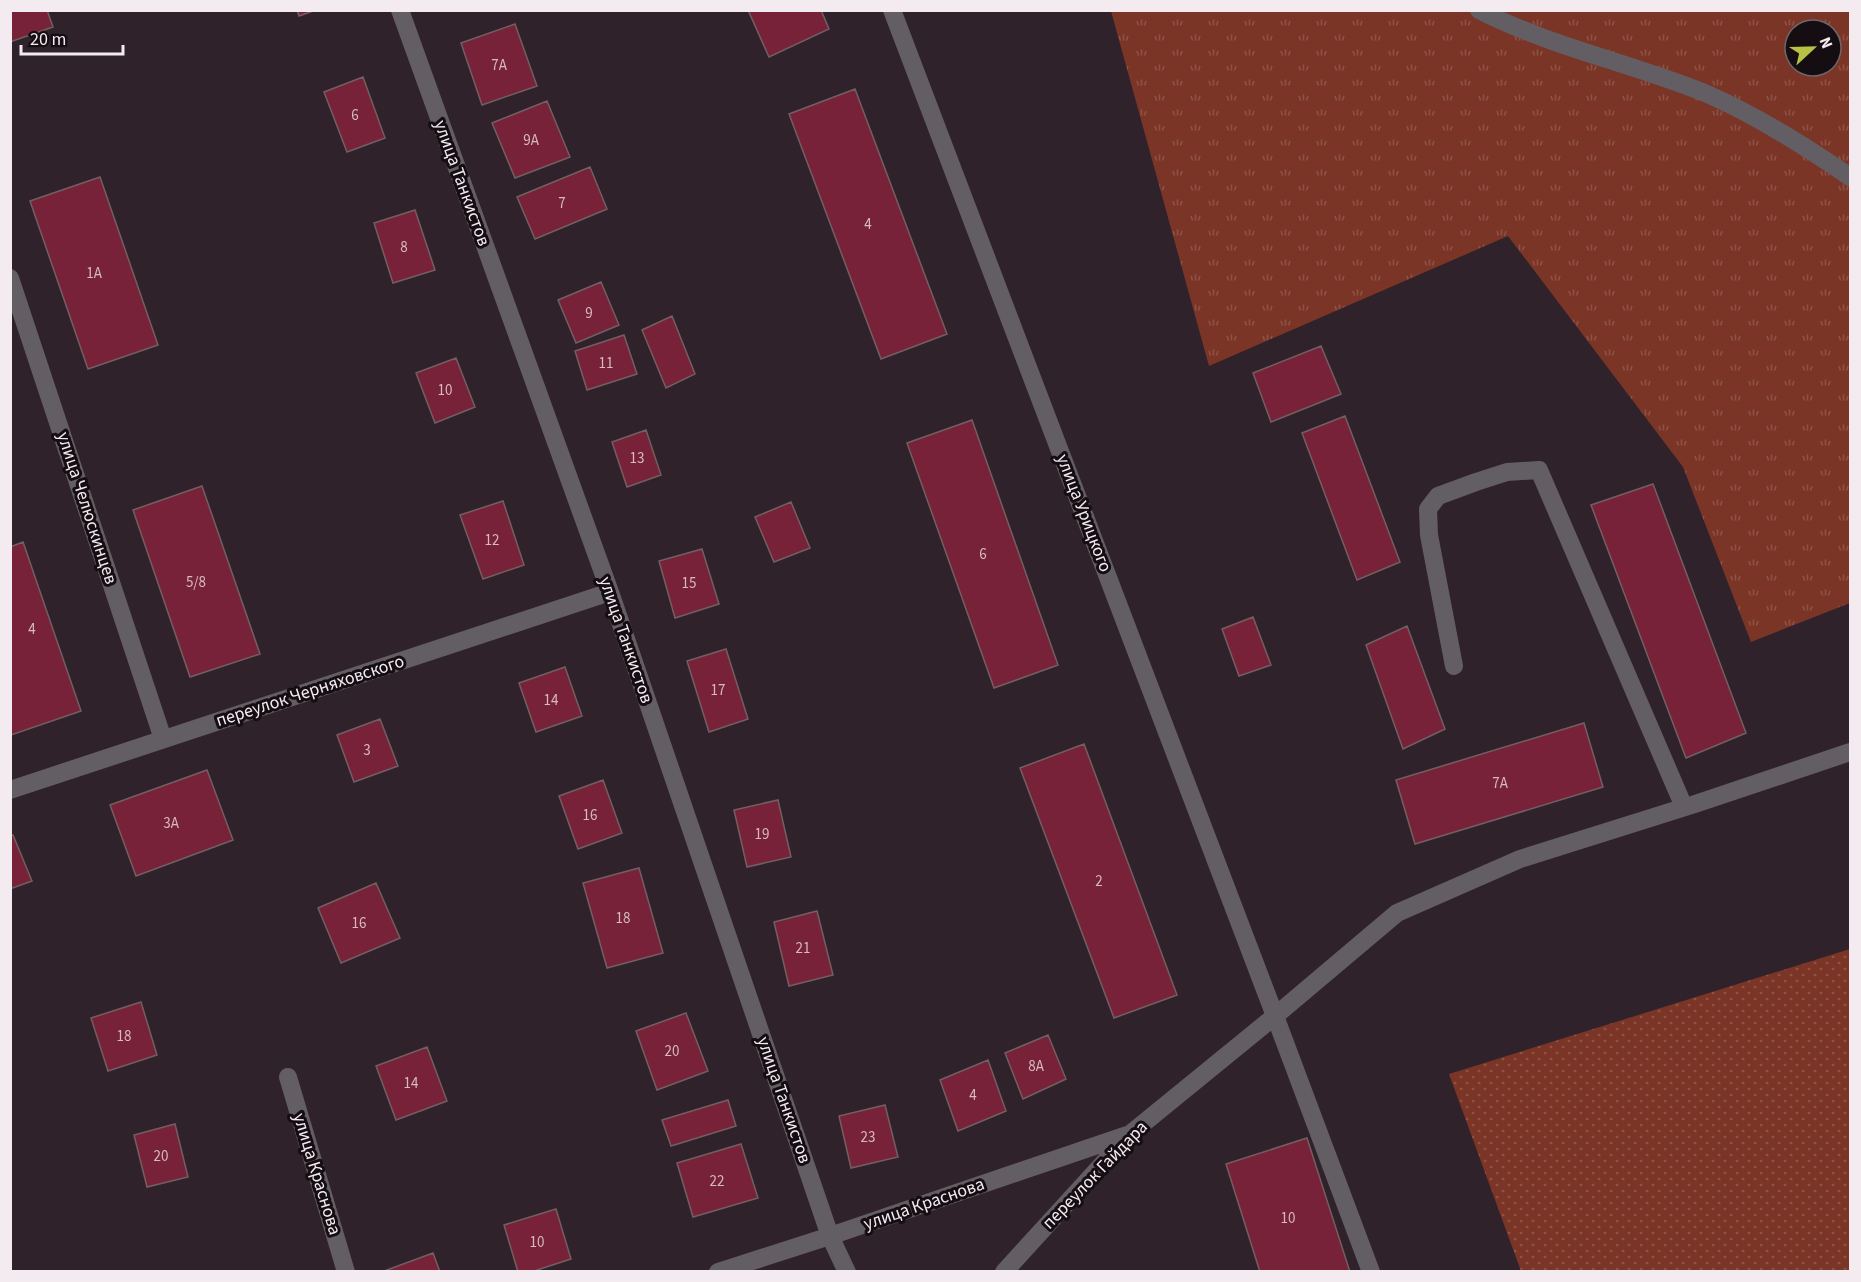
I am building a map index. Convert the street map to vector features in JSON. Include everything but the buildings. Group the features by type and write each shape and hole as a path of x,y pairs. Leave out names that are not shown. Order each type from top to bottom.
{"street":[{"name":"улица Танкистов","path":"400,10 610,592 830,1236 847,1272"},
{"name":"улица Урицкого","path":"892,10 1371,1272"},
{"path":"1479,10 1506,24 1555,42 1705,93 1762,122 1851,177"},
{"name":"улица Челюскинцев","path":"10,278 163,739"},
{"path":"1454,666 1429,535 1428,508 1438,496 1466,485 1507,472 1539,470 1684,807"},
{"name":"переулок Черняховского","path":"10,790 610,592"},
{"name":"переулок Гайдара","path":"1004,1272 1129,1135 1275,1017 1397,914 1520,859 1851,752"},
{"name":"улица Краснова","path":"288,1077 346,1272"},
{"name":"улица Краснова","path":"718,1272 1129,1135"}],"green space":[{"path":"1111,11 1850,11 1850,603 1751,642 1683,467 1508,236 1209,366"},
{"path":"1850,949 1850,1271 1521,1271 1449,1074"}]}
